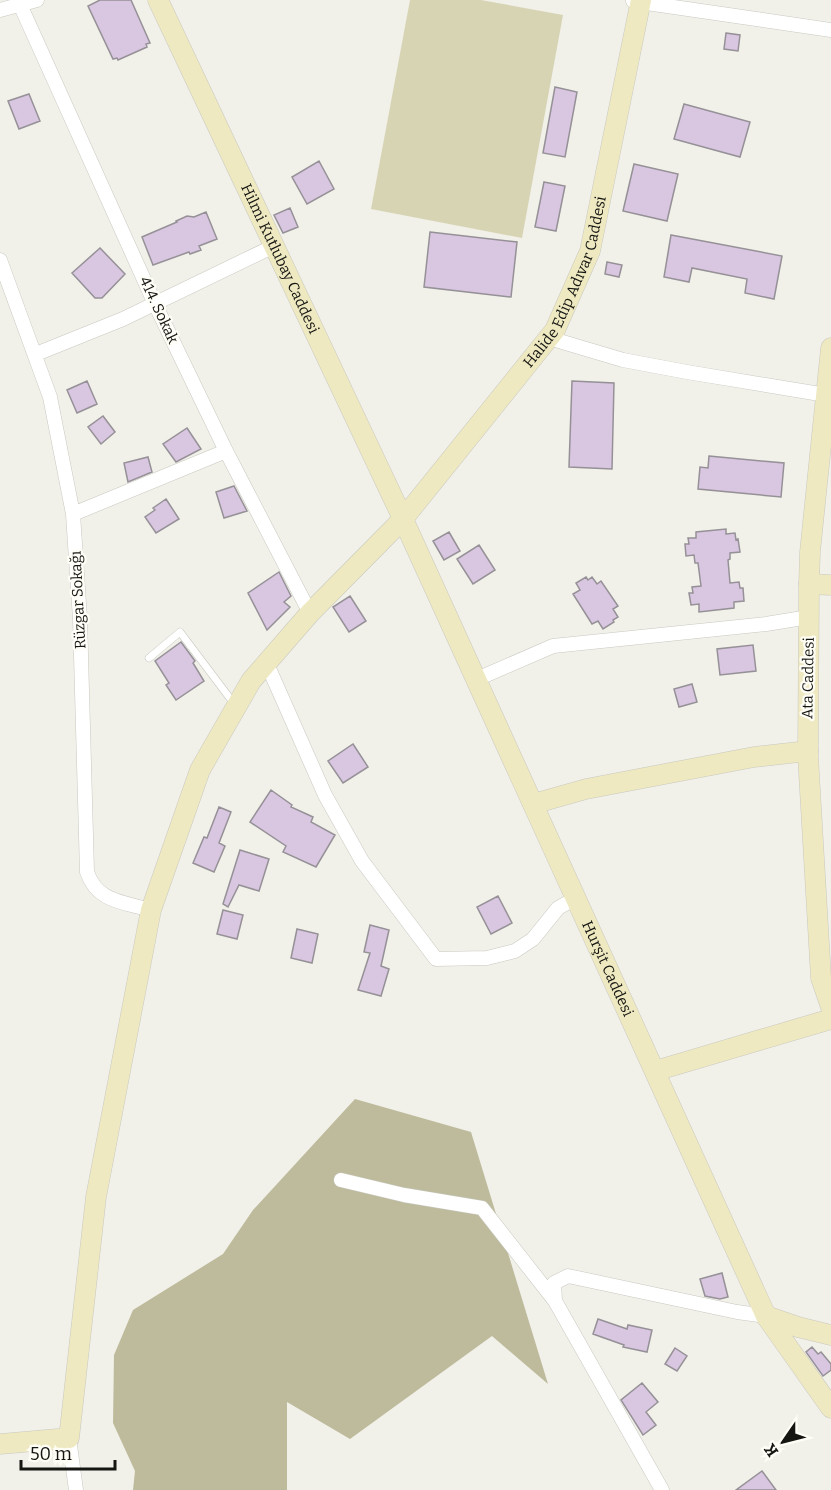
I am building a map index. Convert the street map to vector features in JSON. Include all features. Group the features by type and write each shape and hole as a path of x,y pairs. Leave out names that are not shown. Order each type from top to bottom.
{"street":[{"path":"0,10 19,2 38,0"},
{"name":"Hilmi Kutlubay Caddesi","path":"158,0 403,519"},
{"path":"638,1 831,30"},
{"name":"Halide Edip Adıvar Caddesi","path":"69,1438 96,1197 151,910 200,770 251,681 310,614 403,519 555,330 590,251 638,1"},
{"name":"414. Sokak","path":"19,2 155,303 226,451 310,614"},
{"path":"36,354 90,334 274,246"},
{"name":"Rüzgar Sokağı","path":"0,263 46,381 56,419 73,514 80,619 87,872 94,888 102,896 151,910"},
{"path":"549,338 651,366 826,395"},
{"name":"Ata Caddesi","path":"831,348 810,552 808,751 821,978 831,1007"},
{"path":"73,514 226,451"},
{"name":"Hurşit Caddesi","path":"403,519 766,1316 831,1408"},
{"path":"809,584 831,585"},
{"path":"477,679 553,646 766,624 809,617"},
{"path":"267,664 325,795 362,861 436,959 487,958 515,951 533,939 558,908 576,898"},
{"path":"533,804 586,789 754,757 808,751"},
{"path":"655,1071 831,1019"},
{"path":"341,1180 404,1195 482,1208 555,1301 662,1490"},
{"path":"536,1279 555,1283 568,1276 737,1312 766,1316 798,1328 831,1335"},
{"path":"555,1283 555,1301"},
{"path":"0,1444 69,1438 76,1490"}],"lane":[{"path":"149,658 180,632 236,707"}],"shaded area":[{"path":"410,0 481,0 563,15 522,238 371,209"},
{"path":"355,1099 471,1132 548,1384 492,1336 350,1439 287,1402 287,1490 133,1490 135,1471 113,1423 114,1355 133,1310 223,1254 253,1210"}],"building":[{"path":"100,0 131,0 150,43 146,44 147,47 118,60 113,59 88,6"},
{"path":"726,33 740,35 738,51 724,49"},
{"path":"555,87 577,92 565,157 543,153"},
{"path":"29,94 40,121 19,129 8,101"},
{"path":"684,104 750,122 740,157 674,139"},
{"path":"319,161 334,189 307,204 292,177"},
{"path":"634,164 678,174 667,221 623,211"},
{"path":"544,182 565,186 556,231 535,227"},
{"path":"290,208 298,227 283,233 274,215"},
{"path":"206,212 217,239 199,246 201,250 153,265 142,237 187,216 194,217"},
{"path":"430,232 517,242 511,297 424,287"},
{"path":"671,235 782,256 774,299 745,293 747,279 692,268 689,282 664,277"},
{"path":"100,248 125,274 102,298 95,298 72,273"},
{"path":"607,262 622,265 619,277 605,274"},
{"path":"87,381 97,404 77,413 67,390"},
{"path":"572,381 614,383 612,469 569,467"},
{"path":"103,416 115,432 101,444 88,427"},
{"path":"187,428 201,449 176,462 163,444"},
{"path":"709,456 784,463 781,497 698,489 700,467 708,468"},
{"path":"148,457 152,472 128,482 124,463"},
{"path":"234,486 247,511 224,518 216,492"},
{"path":"166,499 179,519 156,533 145,517"},
{"path":"726,529 726,534 735,533 740,552 730,553 728,560 730,583 739,582 740,588 743,588 744,601 734,602 734,608 699,612 699,604 691,605 689,593 693,593 692,587 701,586 698,563 695,563 694,555 686,556 685,544 689,544 688,538 696,538 696,532"},
{"path":"449,532 460,551 444,560 433,541"},
{"path":"479,545 495,570 473,584 457,559"},
{"path":"279,572 291,596 284,602 290,607 267,630 248,593"},
{"path":"586,577 588,580 592,577 597,584 601,581 618,606 613,609 618,617 603,629 598,621 592,624 573,594 580,590 576,583"},
{"path":"350,596 366,621 349,632 333,607"},
{"path":"181,642 195,661 193,663 204,681 176,700 166,685 169,683 155,661"},
{"path":"753,645 756,671 720,675 717,649"},
{"path":"692,684 697,702 679,707 674,689"},
{"path":"353,744 368,767 343,783 328,761"},
{"path":"271,790 292,805 291,807 313,817 311,822 335,835 316,867 283,852 286,846 250,822"},
{"path":"219,807 231,812 219,843 225,846 214,872 193,863 204,837 207,838"},
{"path":"240,850 269,859 259,891 239,885 228,907 223,904"},
{"path":"498,896 512,923 491,934 477,907"},
{"path":"223,910 243,915 237,939 217,934"},
{"path":"370,925 389,930 381,966 389,969 381,996 358,990 370,953 364,952"},
{"path":"297,929 318,934 312,963 291,958"},
{"path":"722,1273 728,1297 720,1299 705,1296 700,1279"},
{"path":"598,1319 627,1329 628,1325 652,1330 647,1352 623,1347 624,1345 593,1334"},
{"path":"812,1347 818,1354 821,1352 831,1364 831,1370 823,1376 806,1352"},
{"path":"675,1348 687,1356 677,1371 665,1364"},
{"path":"642,1383 658,1402 646,1412 656,1425 643,1435 621,1400"},
{"path":"762,1471 776,1490 736,1490"}]}
